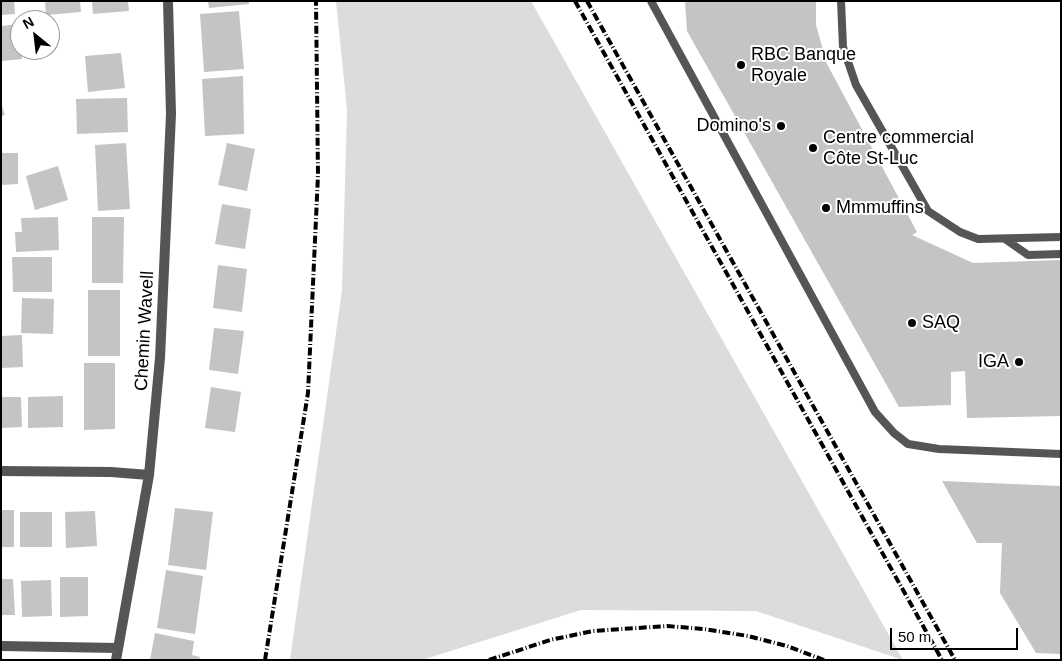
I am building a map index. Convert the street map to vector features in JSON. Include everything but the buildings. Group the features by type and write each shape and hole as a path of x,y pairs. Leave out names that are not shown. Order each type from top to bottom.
{"street":[{"name":"Chemin Wavell","path":"116,660 149,475 160,358 171,114 168,1"},
{"path":"1,471 111,472 149,475"},
{"path":"1,646 118,648"}],"lane":[{"path":"651,1 875,412 894,433 908,444 939,449 1061,454"},
{"path":"841,1 843,47 856,85 928,211 960,232 978,239 1061,237"},
{"path":"1005,239 1028,255 1061,254"}],"shaded area":[{"path":"336,1 531,1 903,660 756,611 581,610 422,660 290,660 342,290 347,110"}],"railway":[{"path":"265,660 308,393 318,175 316,1"},
{"path":"575,1 942,660"},
{"path":"587,1 955,660"},
{"path":"489,660 550,640 593,631 667,626 704,629 748,636 787,646 824,660"}],"place":[{"name":"RBC Banque Royale","path":"741,65"},
{"name":"Domino's","path":"781,126"},
{"name":"Centre commercial Côte St-Luc","path":"813,148"},
{"name":"Mmmuffins","path":"826,208"},
{"name":"SAQ","path":"912,323"},
{"name":"IGA","path":"1019,362"}]}
